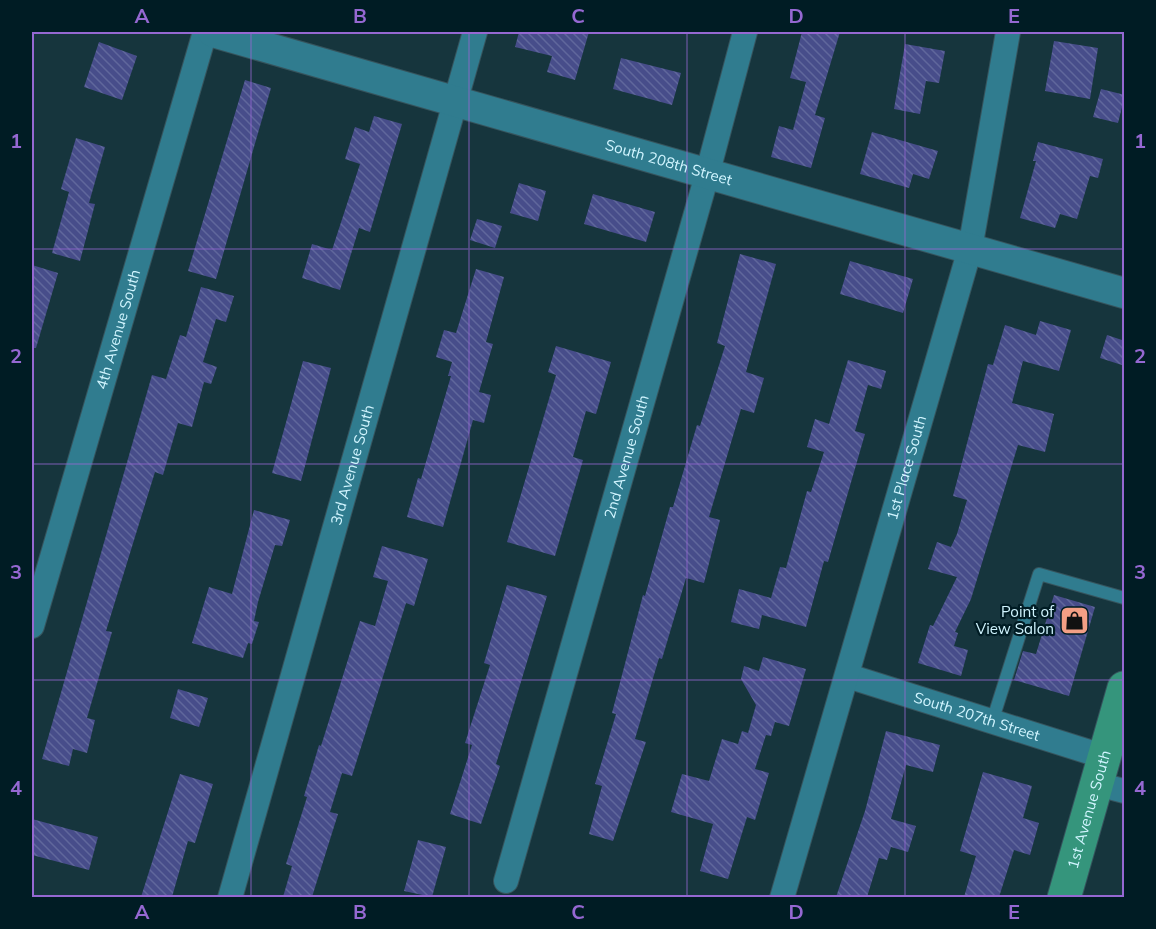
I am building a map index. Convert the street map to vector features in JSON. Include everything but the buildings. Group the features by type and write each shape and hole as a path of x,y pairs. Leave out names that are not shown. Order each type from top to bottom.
{"main road":[{"name":"1st Avenue South","path":"1064,897 1109,777 1125,688"}],"street":[{"name":"4th Avenue South","path":"32,626 205,32"},
{"name":"South 208th Street","path":"213,32 1125,293"},
{"name":"3rd Avenue South","path":"230,897 475,32"},
{"name":"2nd Avenue South","path":"506,880 707,175 745,32"},
{"name":"1st Place South","path":"782,897 848,676 970,249 1008,32"},
{"name":"South 207th Street","path":"848,676 992,722 1109,777"}],"lane":[{"path":"992,722 1039,574 1125,598"}],"place":[{"name":"Point of View Salon","path":"1075,621"}]}
